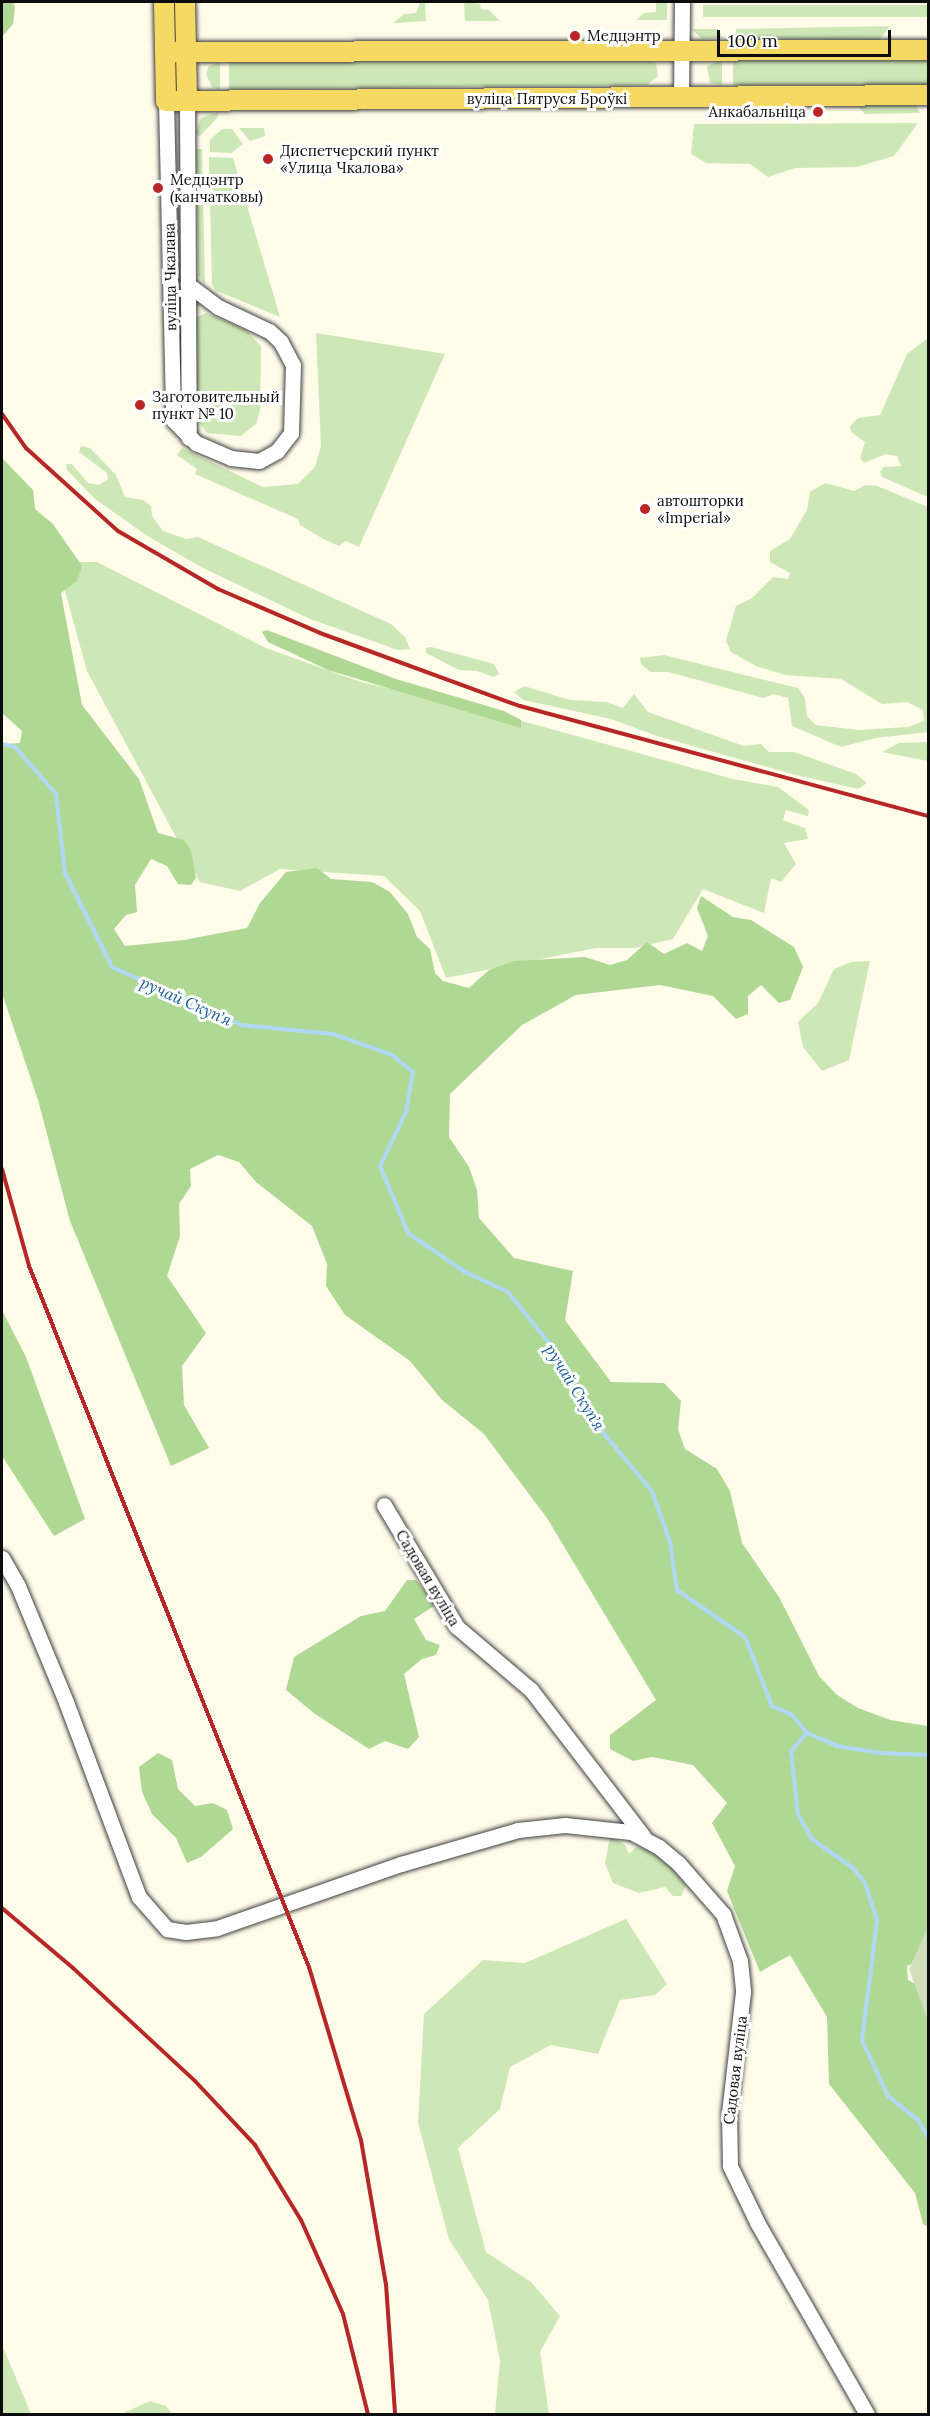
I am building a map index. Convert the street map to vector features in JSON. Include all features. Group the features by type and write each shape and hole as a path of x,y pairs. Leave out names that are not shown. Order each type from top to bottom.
{"main road":[{"name":"вуліца Чкалава","path":"164,2 166,101"},
{"name":"вуліца Чкалава","path":"185,2 187,101"},
{"path":"166,52 928,50"},
{"name":"вуліца Пятруся Броўкі","path":"166,101 928,95"}],"street":[{"path":"681,98 682,2"},
{"name":"вуліца Чкалава","path":"166,101 173,420 189,438 231,458 259,461 277,452 291,433 292,364 281,342 269,331 218,307 188,284"},
{"name":"вуліца Чкалава","path":"187,101 189,438"},
{"name":"Садовая вуліца","path":"384,1504 456,1627 531,1690 643,1836 679,1864 706,1891 733,1936 743,1992 729,2113 730,2166 758,2224 867,2415"},
{"name":"Садовая вуліца","path":"2,1558 18,1586 66,1702 128,1874 152,1915 167,1929 186,1932 217,1928 401,1864 518,1830 598,1826 643,1836"}],"green space":[{"path":"2,2 13,2 15,7 13,24 2,37"},
{"path":"420,2 425,2 426,21 393,23 404,14 416,13"},
{"path":"464,2 480,4 481,9 489,10 500,21 465,21"},
{"path":"656,2 667,2 667,20 636,20 644,13 656,12"},
{"path":"703,5 928,5 928,17 703,17"},
{"path":"890,26 879,40 736,38 736,29"},
{"path":"692,29 718,29 723,38 702,39"},
{"path":"733,58 928,58 928,85 733,85"},
{"path":"649,59 656,63 658,76 647,85 229,89 229,62"},
{"path":"722,60 722,85 710,83 707,66"},
{"path":"220,62 220,90 212,87 206,74 209,66"},
{"path":"913,101 920,113 865,114 857,105"},
{"path":"736,106 769,107 761,115 736,115"},
{"path":"218,112 218,117 200,136 195,135 201,118"},
{"path":"918,123 894,156 857,167 795,168 768,177 750,164 706,163 691,154 694,124"},
{"path":"239,128 264,128 265,136 250,141"},
{"path":"222,129 232,129 243,144 232,153 210,152 210,140"},
{"path":"196,149 202,149 205,284 198,276"},
{"path":"209,157 233,158 280,317 215,290 212,284"},
{"path":"206,313 246,330 261,346 260,411 256,424 241,436 207,433 195,417 195,318"},
{"path":"316,333 445,354 359,547 346,541 339,546 325,540 300,525 298,519 195,474 197,469 177,455 182,448 263,487 298,484 315,467 321,446"},
{"path":"928,338 928,497 882,477 880,472 884,467 901,466 897,456 886,454 864,463 860,458 865,442 851,432 850,426 858,418 880,415 907,354"},
{"path":"81,446 90,448 116,475 125,497 143,500 151,506 152,516 163,531 186,539 198,537 391,624 405,637 410,649 398,650 310,619 203,568 149,537 95,499 67,470 66,464 72,464 88,483 99,485 108,479 107,473 79,452"},
{"path":"2,458 33,490 35,509 53,524 82,566 77,581 61,593 82,705 139,779 158,833 184,840 191,851 196,878 191,885 178,884 167,866 151,859 135,885 137,912 126,915 114,929 125,946 184,940 247,928 260,903 286,872 317,868 331,879 372,882 390,892 408,914 417,937 430,949 435,973 443,981 469,988 489,970 514,961 585,957 610,965 627,960 647,942 664,954 687,943 702,951 708,936 697,908 701,896 733,917 751,920 794,947 803,967 790,1000 779,1003 761,985 748,996 748,1014 736,1019 713,996 660,985 576,995 522,1025 450,1094 449,1137 469,1167 477,1190 479,1218 514,1258 573,1271 565,1320 611,1382 664,1383 681,1401 678,1429 685,1449 717,1469 730,1491 742,1543 779,1597 819,1676 837,1695 858,1708 890,1720 928,1726 928,1957 907,1966 908,1980 928,1991 928,2227 923,2224 915,2193 829,2084 827,2017 790,1955 760,1972 727,1891 735,1866 712,1823 727,1803 693,1765 652,1757 633,1761 610,1749 610,1735 656,1700 547,1518 484,1434 442,1400 410,1361 345,1315 326,1286 327,1264 312,1226 256,1182 239,1162 218,1155 190,1169 191,1186 179,1204 180,1236 167,1276 206,1333 182,1366 184,1405 209,1448 171,1466 70,1221 38,1100 2,993 2,744 20,743 22,731 2,713"},
{"path":"825,483 854,491 865,485 877,486 928,507 928,732 876,738 841,747 792,726 788,698 774,694 763,698 669,672 650,672 641,664 640,658 664,655 798,688 805,698 807,716 816,725 859,730 908,727 924,721 923,710 907,702 882,704 841,679 785,675 756,666 731,652 726,641 736,606 752,598 773,577 788,579 790,573 770,562 770,551 790,539 807,510 810,492"},
{"path":"73,562 97,562 266,648 361,682 467,706 733,779 778,787 809,810 808,816 786,810 783,820 805,828 808,839 784,843 796,864 781,882 771,878 764,913 703,889 673,939 635,948 596,948 446,978 420,911 384,876 280,869 240,891 200,882 87,671 65,591"},
{"path":"267,630 396,679 504,711 521,720 521,728 328,670 268,642 262,632"},
{"path":"431,647 494,664 499,674 494,677 477,671 459,670 426,653 426,648"},
{"path":"524,686 570,700 607,702 623,708 634,694 648,712 744,746 761,744 769,752 794,752 856,774 867,783 858,789 792,774 657,736 611,719 523,700 514,692"},
{"path":"928,742 928,761 882,752 899,743"},
{"path":"870,961 849,1060 822,1071 803,1047 798,1022 818,1003 834,969 851,962"},
{"path":"2,1310 26,1357 85,1519 54,1536 2,1456"},
{"path":"407,1580 416,1580 432,1600 434,1606 414,1619 426,1640 440,1645 436,1655 422,1659 404,1674 419,1737 408,1749 385,1741 369,1749 315,1714 286,1690 294,1657 361,1616 385,1611"},
{"path":"158,1753 172,1760 178,1789 195,1806 213,1803 227,1810 233,1829 201,1857 187,1863 176,1838 152,1814 142,1792 139,1767"},
{"path":"610,1836 625,1845 629,1854 636,1847 646,1849 668,1864 686,1885 681,1896 673,1896 665,1887 639,1893 613,1883 605,1863"},
{"path":"626,1919 667,1984 655,1995 620,2000 598,2054 551,2045 510,2067 500,2109 458,2148 486,2252 531,2282 560,2316 540,2352 549,2414 495,2414 500,2361 488,2300 449,2239 418,2123 424,2014 483,1960 525,1963"},
{"path":"928,1927 928,2021 909,1969"},
{"path":"2,2345 14,2373 31,2414 2,2414"},
{"path":"150,2401 166,2406 172,2414 121,2414"}],"waterway":[{"name":"ручай Скупʼя","path":"2,744 15,747 56,794 65,873 112,967 241,1025 333,1034 392,1055 413,1072 406,1112 380,1166 408,1233 465,1272 508,1292 561,1358 605,1435 652,1491 670,1542 677,1590 745,1637 772,1706 792,1715 807,1733 837,1746 880,1753 928,1755"},
{"path":"807,1733 791,1751 798,1814 812,1839 853,1868 865,1883 877,1921 862,2040 888,2096 918,2120 928,2137"}],"railway":[{"path":"2,414 26,448 118,531 218,589 320,633 520,706 928,816"},
{"path":"2,1169 29,1266 309,1967 361,2140 386,2284 395,2414"},
{"path":"2,1908 73,1968 195,2081 255,2145 301,2220 343,2314 368,2414"}],"place":[{"name":"Медцэнтр","path":"575,36"},
{"name":"Анкабальніца","path":"818,112"},
{"name":"Диспетчерский пункт «Улица Чкалова»","path":"268,159"},
{"name":"Медцэнтр (канчатковы)","path":"158,188"},
{"name":"Заготовительный пункт № 10","path":"140,405"},
{"name":"автошторки «Imperial»","path":"645,509"}]}
